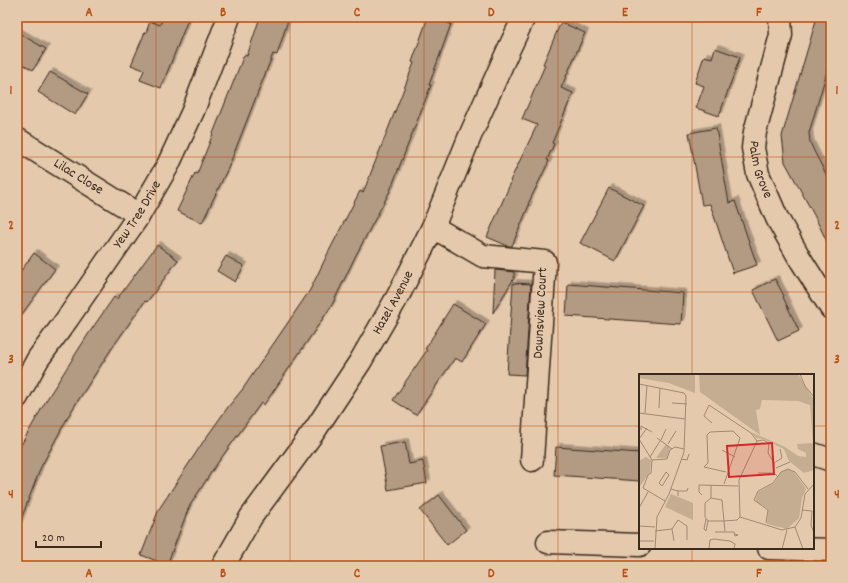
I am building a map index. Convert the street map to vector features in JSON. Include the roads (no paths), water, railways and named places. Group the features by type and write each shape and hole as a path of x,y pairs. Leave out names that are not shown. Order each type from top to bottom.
{"street":[{"name":"Yew Tree Drive","path":"17,397 38,359 139,215 168,165 196,104 229,17"},
{"name":"Hazel Avenue","path":"223,566 250,517 315,430 360,362 398,296 433,227 473,129 524,17"},
{"name":"Palm Grove","path":"780,17 781,35 755,132 753,148 758,174 777,218 799,257 831,308"},
{"name":"Lilac Close","path":"17,139 139,215"},
{"name":"Downsview Court","path":"433,227 483,256 545,262 532,460"},
{"path":"814,454 831,460"},
{"path":"548,542 639,544"},
{"path":"800,549 831,550"}]}
